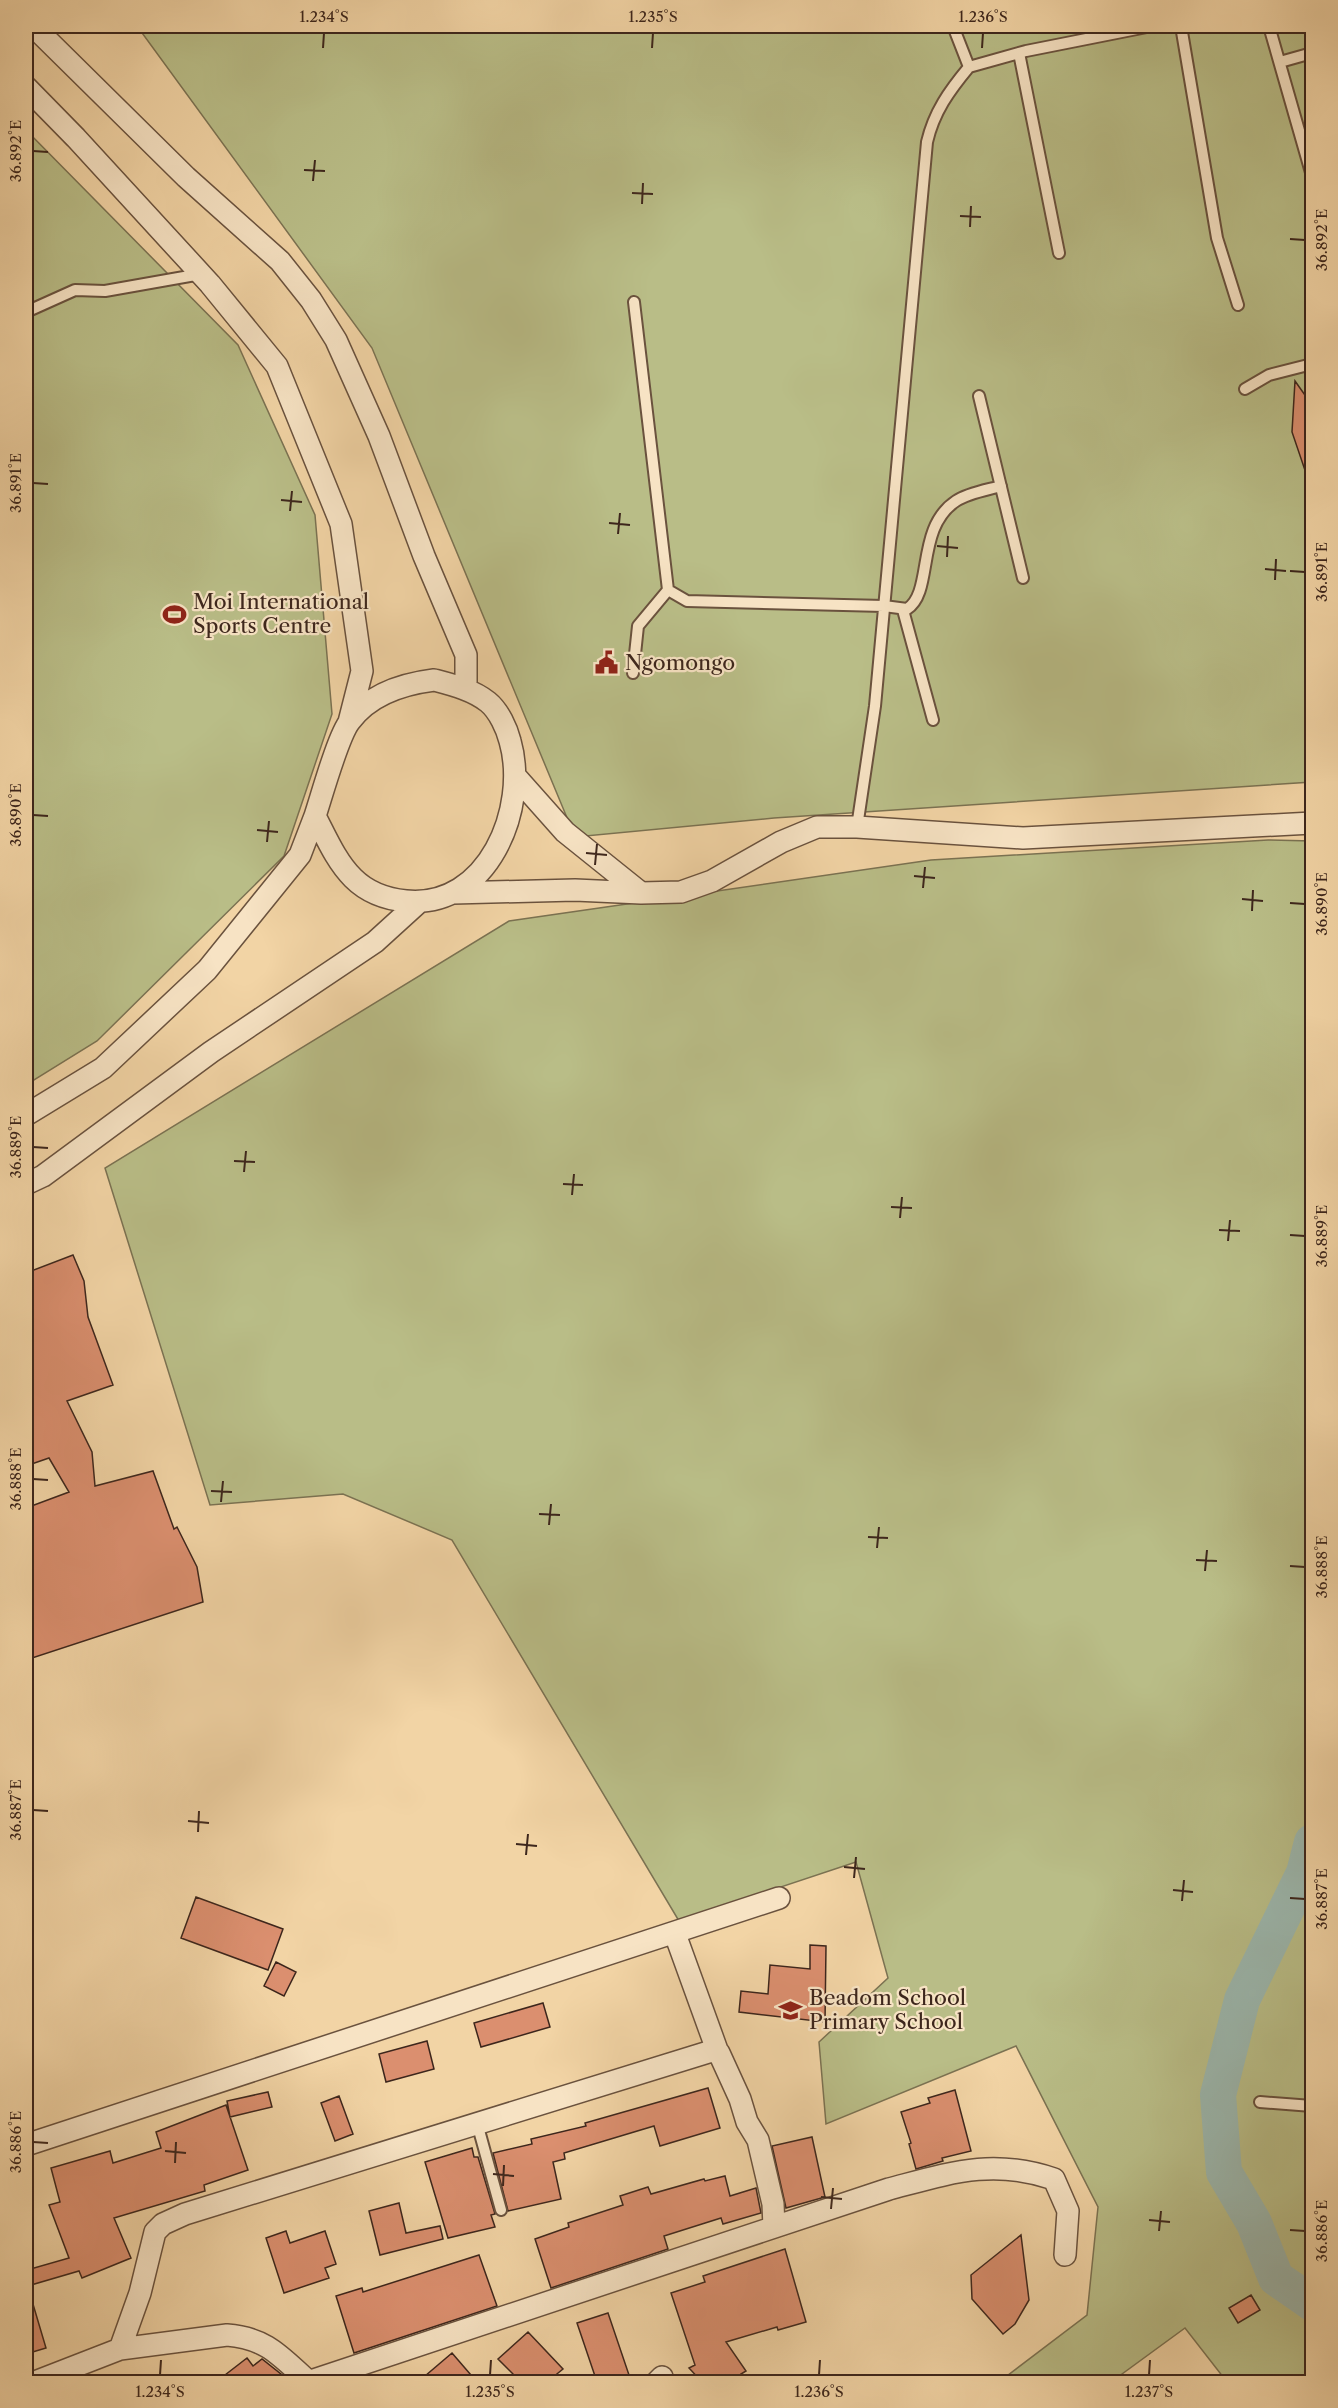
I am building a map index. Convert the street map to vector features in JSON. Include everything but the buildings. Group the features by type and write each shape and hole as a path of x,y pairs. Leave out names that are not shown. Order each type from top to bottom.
{"street":[{"path":"33,26 186,177 280,261 311,300 336,340 379,436 424,556 466,655 466,689"},
{"path":"26,87 201,274 277,366 340,524 362,671 349,722 300,855 207,970 103,1068 26,1115"},
{"path":"349,722 373,699 403,684 434,680 466,689 490,703 507,729 517,778 512,807 500,845 476,877 453,893"},
{"path":"517,778 565,832 641,893"},
{"path":"315,816 335,854 352,877 369,891 390,899 419,902 453,893 575,890 681,892 698,886 781,842 811,829 857,827 1023,837 1312,823"},
{"path":"26,1184 43,1176 211,1052 375,942 419,902"},
{"path":"26,2145 779,1898"},
{"path":"675,1934 717,2050 740,2099 747,2122 758,2139 773,2204 774,2227"},
{"path":"120,2349 140,2293 155,2232 163,2224 185,2214 717,2050"},
{"path":"35,2382 120,2349 211,2337 241,2336 270,2347 309,2382 889,2189 950,2174 1000,2168 1028,2171 1054,2179 1068,2211 1065,2255"}],"lane":[{"path":"953,26 969,67"},
{"path":"857,827 875,706 927,142 933,119 949,90 969,67 1019,53 1152,26"},
{"path":"1181,26 1218,238 1239,305"},
{"path":"1269,26 1312,176"},
{"path":"1019,53 1059,253"},
{"path":"1280,62 1312,53"},
{"path":"26,312 75,290 105,291 201,274"},
{"path":"633,673 638,626 668,590 634,302"},
{"path":"1245,389 1269,375 1312,364"},
{"path":"979,396 1023,578"},
{"path":"668,590 687,601 884,606 903,610 911,607 918,594 930,536 941,513 958,500 1001,486"},
{"path":"903,610 933,720"},
{"path":"1260,2102 1312,2106"},
{"path":"477,2123 501,2211"}],"green space":[{"path":"137,26 1312,26 1312,782 774,818 575,837 372,348"},
{"name":"Moi International Sports Centre","path":"26,130 238,345 315,515 332,714 284,856 97,1041 26,1085"},
{"path":"1268,840 1312,841 1312,2382 1227,2382 1185,2328 1111,2382 999,2382 1087,2315 1098,2207 1016,2046 826,2124 819,2042 888,1978 856,1862 679,1921 452,1540 343,1494 210,1505 105,1168 509,921 931,860"}],"waterway":[{"path":"1312,1842 1304,1873 1242,2000 1218,2095 1224,2172 1254,2223 1276,2278 1312,2303"}],"place":[{"name":"Moi International Sports Centre","path":"175,614"},
{"name":"Ngomongo","path":"607,663"},
{"name":"Beadom School Primary School","path":"791,2010"}]}
